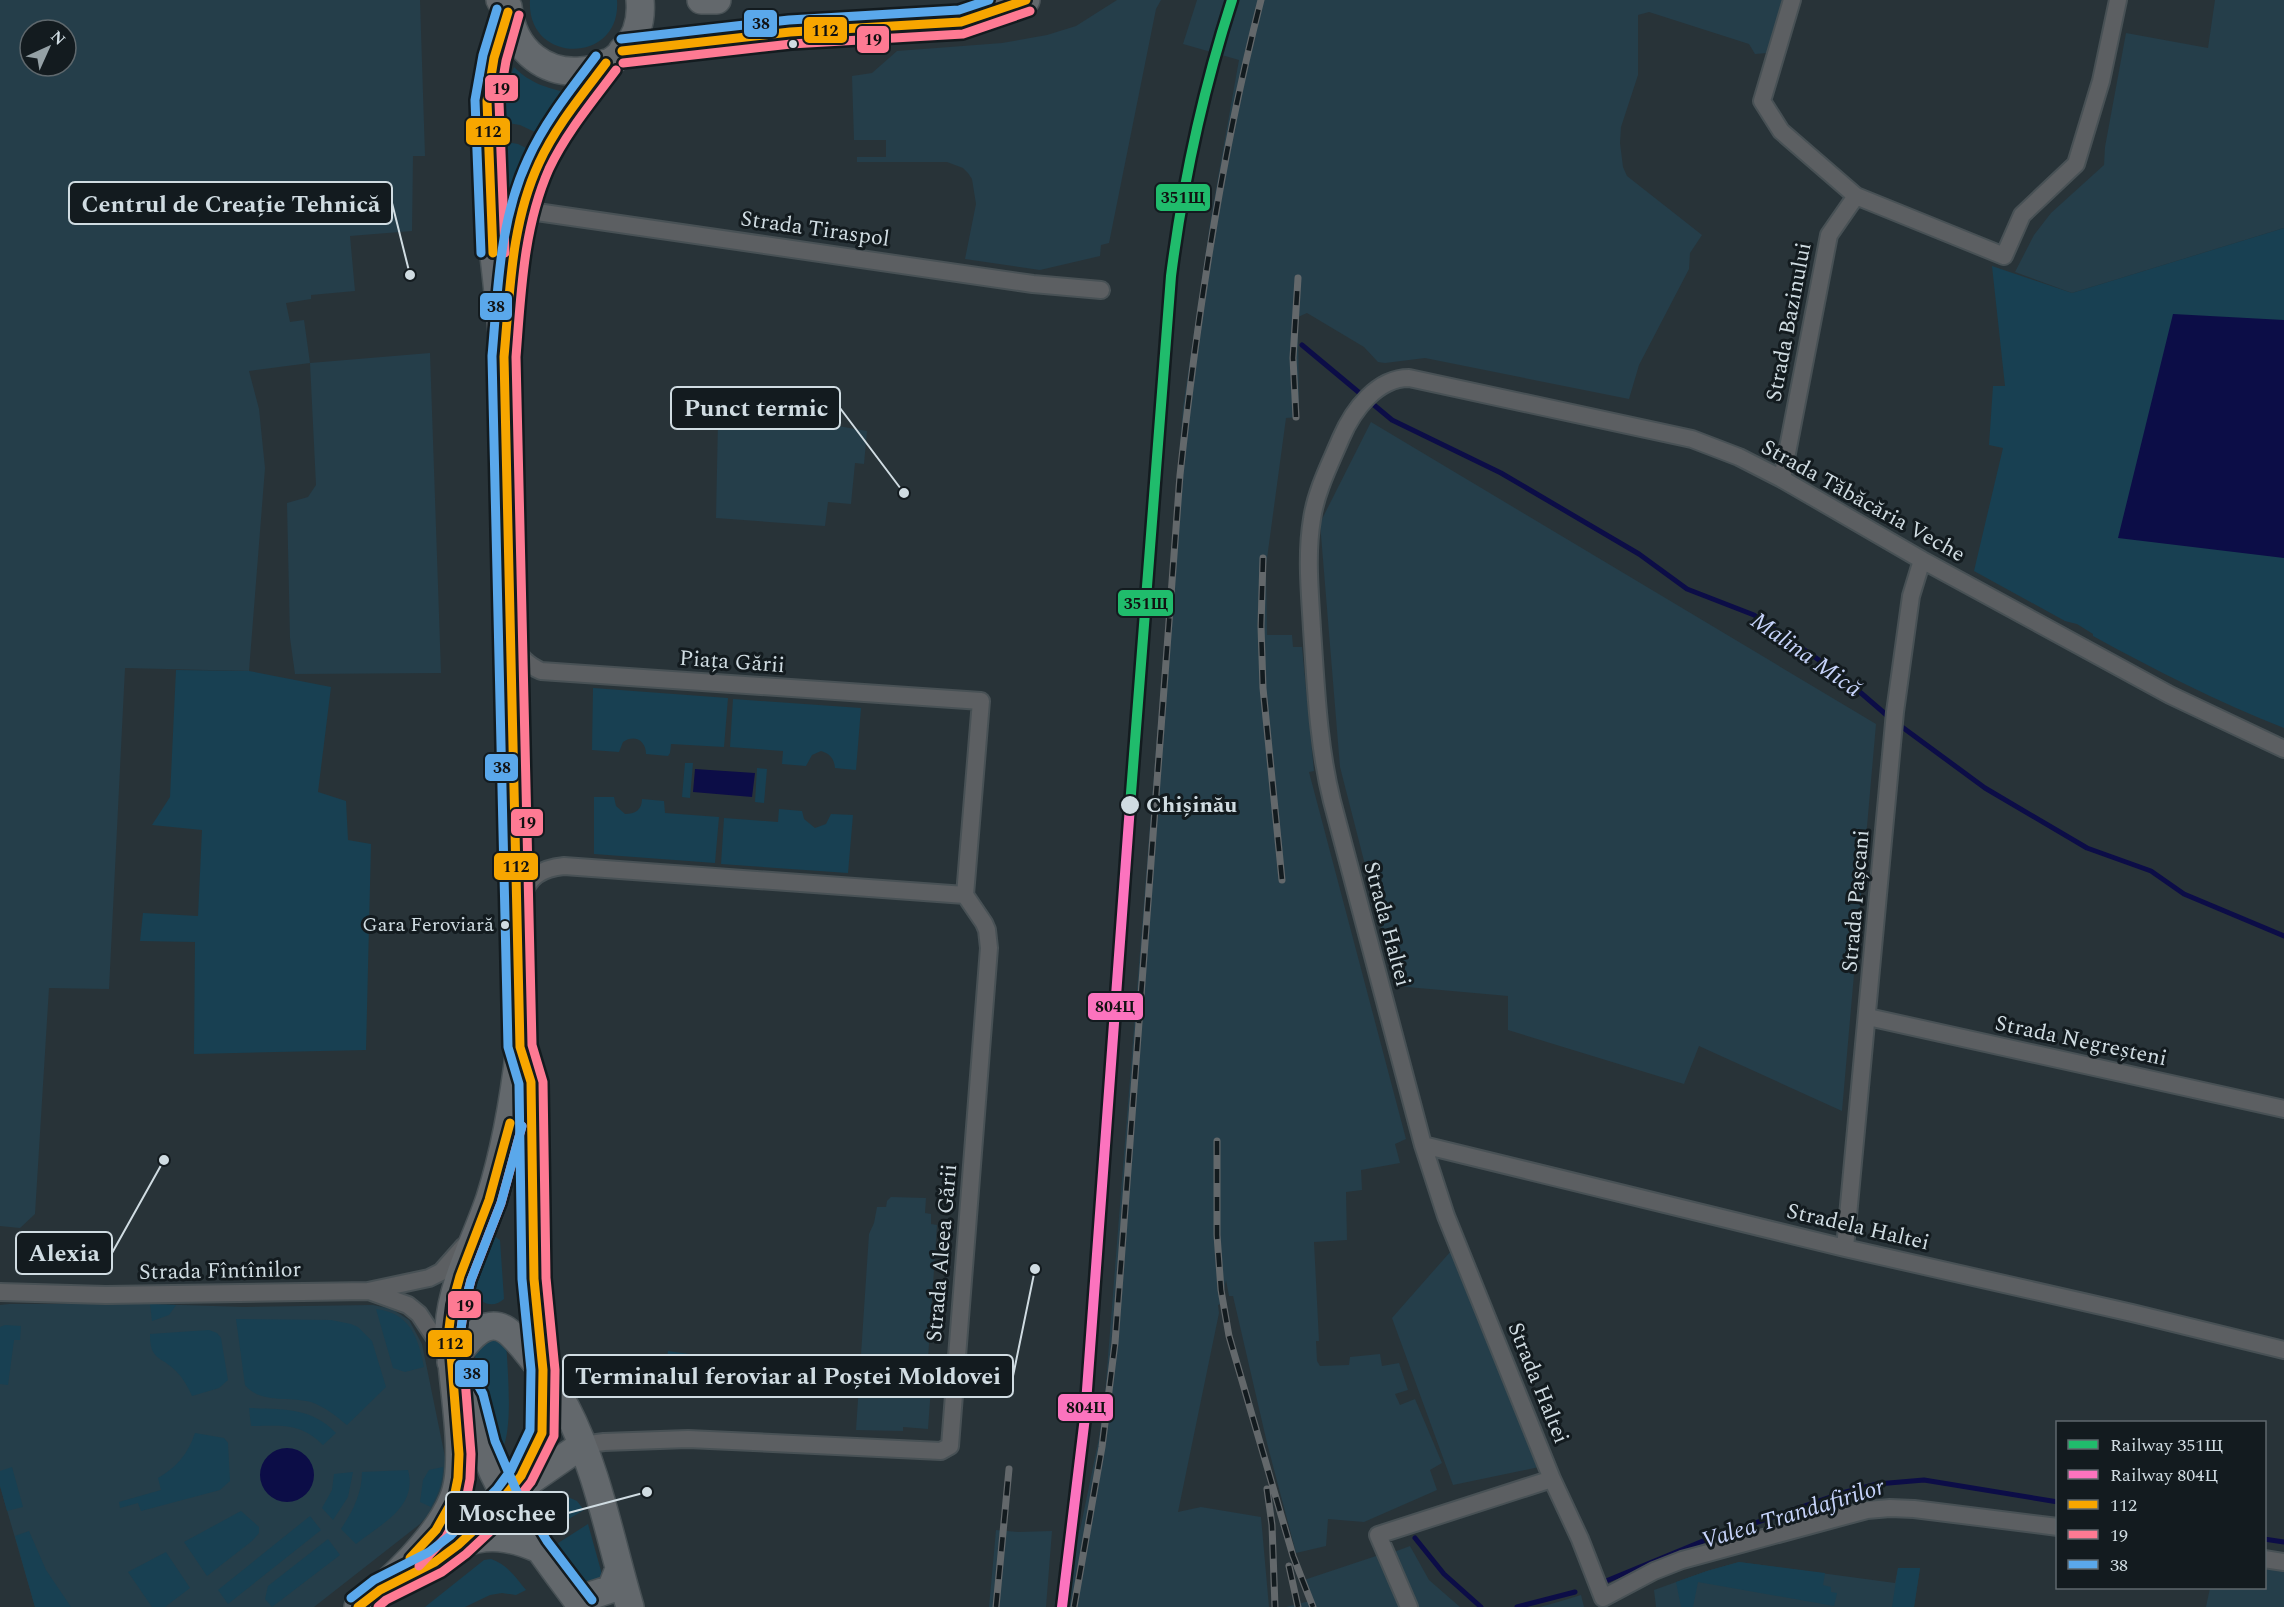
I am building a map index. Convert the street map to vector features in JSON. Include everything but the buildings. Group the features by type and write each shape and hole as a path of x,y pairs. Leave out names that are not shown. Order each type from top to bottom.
{"main road":[{"path":"504,357 514,259 523,210 532,180 546,148 578,99 628,44 638,13 655,0"},
{"path":"701,0 717,0"},
{"path":"506,4 513,32 519,43 537,61 548,67 573,72 586,71 614,57 790,33 961,22 1017,1"},
{"path":"358,1607 380,1590 436,1530 454,1498 459,1454 448,1329 460,1276 489,1200 507,1137 513,1109 520,1047 504,357 490,233 487,101 506,4"},
{"path":"380,1590 435,1562 458,1545 506,1497 521,1476 542,1433 543,1370 534,1278 531,1082 520,1047"},
{"path":"452,1362 476,1335 485,1328 495,1326 504,1328 512,1335 543,1370 566,1407 582,1445 630,1607"},
{"path":"452,1362 472,1398 484,1445 506,1497 537,1548 579,1604 611,1589 619,1569"},
{"path":"506,1497 582,1445"},
{"path":"458,1545 477,1537 491,1536 519,1540 537,1548"}],"street":[{"path":"1792,0 1762,101 1781,131 1856,196 2004,256 2022,215 2076,164 2101,81 2118,0"},
{"name":"Strada Bazinului","path":"1782,479 1829,235 1856,196"},
{"name":"Strada Tiraspol","path":"523,210 1033,284 1101,290"},
{"name":"Strada Tăbăcăria Veche","path":"1385,385 1409,378 1692,439 1739,457 2170,695 2284,749"},
{"name":"Strada Haltei","path":"1385,385 1356,410 1347,425 1318,493 1312,519 1310,583 1316,692 1329,793 1423,1145 1446,1216 1552,1479 1604,1598 1654,1571 1682,1560 1867,1510 1914,1509 2056,1527"},
{"name":"Strada Pașcani","path":"1845,1248 1895,720 1911,596 1922,560"},
{"name":"Piața Gării","path":"511,623 514,646 520,658 541,671 981,701 965,895"},
{"path":"518,918 523,893 529,881 539,872 551,867 564,866 965,895"},
{"name":"Strada Aleea Gării","path":"582,1445 687,1439 941,1451 948,1449 989,948 984,923 965,895"},
{"name":"Strada Negreșteni","path":"1868,1017 2284,1109"},
{"name":"Stradela Haltei","path":"1423,1145 1845,1248 2132,1312 2284,1350"},
{"name":"Strada Fîntînilor","path":"0,1292 106,1295 368,1291 417,1282 441,1272 478,1229"},
{"name":"Strada Fîntînilor","path":"368,1291 408,1305 419,1314 452,1362"},
{"name":"Strada Haltei","path":"1409,1607 1378,1535 1552,1479"},
{"path":"2266,1559 2284,1562"}],"shaded area":[{"path":"0,0 420,0 425,156 413,156 412,231 350,236 355,291 311,295 311,299 286,303 290,322 304,320 310,363 249,371 259,409 265,468 249,671 125,668 109,989 49,988 35,1214 20,1228 0,1226"},
{"path":"530,0 617,0 615,21 605,37 591,46 574,49 557,46 543,37 533,21"},
{"path":"1117,0 1161,0 1156,9 1109,243 1101,245 1100,256 1040,270 965,259 976,204 972,179 963,168 947,162 857,162 857,157 886,157 886,140 854,140 852,76 872,73 897,51 1002,43 1047,35 1076,26"},
{"path":"1197,0 1784,0 1772,49 1767,53 1755,54 1749,44 1649,12 1638,15 1638,75 1621,127 1623,167 1627,176 1702,235 1690,253 1689,269 1639,365 1629,399 1425,358 1378,362 1364,347 1307,313 1298,317 1299,417 1286,418 1266,566 1267,635 1292,635 1293,647 1302,647 1314,771 1309,772 1406,1139 1395,1144 1400,1163 1361,1170 1362,1190 1346,1192 1347,1240 1314,1242 1319,1341 1316,1341 1317,1361 1320,1366 1349,1365 1350,1357 1380,1354 1382,1366 1399,1363 1408,1390 1395,1394 1400,1405 1415,1399 1442,1463 1430,1470 1437,1490 1364,1522 1328,1519 1326,1546 1296,1553 1267,1443 1233,1296 1229,1296 1226,1280 1221,1304 1218,1305 1219,1313 1178,1512 1201,1507 1261,1517 1269,1607 1054,1607 1065,1530 1080,1530 1099,1438 1105,1395 1183,407 1211,217 1239,60 1183,44"},
{"path":"2215,0 2284,0 2284,228 2072,293 2015,272 2034,235 2051,213 2104,165 2105,147 2126,33 2208,48"},
{"path":"514,67 545,87 567,93 539,134 520,125 503,122 507,86"},
{"path":"501,141 518,144 530,150 516,186 509,216 504,222 501,214"},
{"path":"2284,228 2284,728 2163,673 2093,636 2077,624 2065,621 1974,571 2003,448 1989,445 1993,386 2005,386 1992,266 2072,293"},
{"path":"2173,314 2284,320 2284,558 2118,538"},
{"path":"430,353 441,673 295,674 290,638 287,503 308,497 316,485 310,363"},
{"path":"780,416 867,431 864,464 855,463 851,504 828,502 825,526 716,518 718,421"},
{"path":"1371,422 1876,724 1842,1111 1699,1046 1684,1084 1508,1030 1508,996 1396,986 1340,767 1320,523"},
{"path":"176,670 249,671 331,687 318,792 346,801 348,840 371,844 366,1050 194,1054 195,942 140,941 143,913 198,916 202,830 152,825 170,797"},
{"path":"593,688 728,698 724,747 671,744 668,756 646,754 642,742 631,739 623,742 619,752 592,750"},
{"path":"733,699 861,708 856,770 835,768 831,757 821,751 812,755 806,766 782,764 783,751 730,747"},
{"path":"685,763 693,763 690,798 682,797"},
{"path":"757,768 767,769 764,803 755,802"},
{"path":"695,769 755,773 752,797 693,792"},
{"path":"594,797 614,797 616,806 625,814 637,811 642,799 664,801 665,813 719,817 715,863 594,854"},
{"path":"779,809 802,811 804,819 815,828 826,824 831,814 853,815 848,873 721,864 724,818 778,822"},
{"path":"891,1197 926,1198 925,1213 931,1214 931,1224 937,1225 928,1359 933,1360 928,1429 903,1427 903,1431 856,1430 869,1234 877,1207 886,1207"},
{"path":"494,1236 500,1240 504,1299 496,1304 487,1304 474,1291"},
{"path":"1451,1251 1539,1467 1453,1485 1392,1318"},
{"path":"150,1304 176,1305 169,1315 152,1321"},
{"path":"0,1305 244,1307 373,1305 392,1309 409,1320 422,1344 445,1457 445,1481 438,1500 433,1510 420,1524 314,1607 35,1607 0,1486"},
{"path":"376,1309 388,1311 405,1321 419,1346 424,1367 405,1372 393,1368"},
{"path":"236,1319 331,1320 358,1327 372,1341 386,1387 347,1425 326,1409 311,1402 259,1395 245,1385"},
{"path":"21,1326 20,1340 14,1340 8,1385 0,1384 0,1327"},
{"path":"209,1330 217,1333 221,1338 228,1380 219,1388 192,1396 179,1374 154,1353 150,1343 150,1334"},
{"path":"482,1337 506,1340 509,1417 504,1445 499,1454 493,1443 474,1351"},
{"path":"668,1351 689,1354 685,1390 663,1387"},
{"path":"249,1408 296,1411 317,1418 336,1433 323,1445 298,1429 281,1426 251,1426"},
{"path":"195,1433 224,1438 228,1443 230,1481 220,1490 141,1511 138,1503 120,1508 119,1502 161,1490 158,1478 181,1459"},
{"path":"282,1448 292,1448 302,1452 310,1460 314,1475 310,1490 302,1498 292,1502 282,1502 272,1498 264,1490 260,1480 260,1470 264,1460 272,1452"},
{"path":"12,1467 23,1507 7,1511 0,1486 0,1471"},
{"path":"443,1467 440,1488 431,1507 420,1502 423,1480 429,1470"},
{"path":"408,1470 410,1483 403,1504 386,1522 356,1544 341,1529 356,1502 362,1472"},
{"path":"353,1472 348,1497 333,1520 322,1508 332,1490 334,1474"},
{"path":"563,1495 577,1501 584,1510 545,1533 541,1521 543,1509 550,1500"},
{"path":"241,1511 259,1527 259,1533 207,1576 184,1542"},
{"path":"310,1516 321,1530 228,1604 218,1590"},
{"path":"588,1524 603,1578 588,1583 555,1545"},
{"path":"996,1530 1052,1531 1046,1607 989,1607"},
{"path":"29,1531 46,1570 71,1607 35,1607 15,1536"},
{"path":"328,1539 340,1555 272,1607 265,1599 268,1586"},
{"path":"1410,1546 1429,1580 1460,1607 1419,1607 1394,1552"},
{"path":"166,1552 190,1588 165,1607 152,1607 128,1572"},
{"path":"1382,1554 1403,1607 1286,1607 1310,1601 1304,1580"},
{"path":"491,1559 506,1568 526,1590 516,1595 502,1593 490,1595 465,1607 425,1607 484,1560"},
{"path":"1739,1562 1895,1583 1898,1568 1920,1568 1914,1607 1656,1607 1654,1590"},
{"path":"1739,1562 1825,1573 1823,1585 1831,1587 1831,1592 1837,1593 1834,1606 1698,1582 1693,1607 1681,1607 1676,1582"},
{"path":"2266,1566 2284,1569 2284,1607 2206,1607 2210,1589 2266,1589"},
{"path":"1898,1568 1920,1568 1914,1607 1892,1607"},
{"path":"1581,1595 1584,1607 1540,1607 1558,1602"}],"waterway":[{"name":"Malina Mică","path":"1302,345 1392,420 1501,473 1639,554 1687,589 1754,615 1839,674 1890,718"},
{"name":"Malina Mică","path":"1898,724 1985,788 2087,848 2151,871 2184,894 2284,936"},
{"name":"Valea Trandafirilor","path":"1606,1581 1703,1541 1842,1493 1877,1484 1924,1480 2056,1502"},
{"name":"Valea Trandafirilor","path":"1415,1538 1444,1574 1481,1607"},
{"name":"Valea Trandafirilor","path":"2266,1539 2284,1542"},
{"name":"Valea Trandafirilor","path":"1517,1607 1575,1592"}],"railway":[{"path":"1074,1607 1102,1447 1115,1343 1180,475 1203,296 1222,176 1261,0"},
{"path":"1296,417 1293,358 1298,278"},
{"path":"1263,558 1261,626 1263,688 1282,880"},
{"path":"1217,1141 1217,1235 1221,1290 1229,1336 1293,1556 1313,1607"},
{"path":"996,1607 1009,1469"},
{"path":"1267,1489 1272,1525 1275,1607"},
{"path":"1289,1566 1298,1607"}],"rail line":[{"name":"351Щ","path":"1130,806 1171,276 1195,136 1232,0"},
{"name":"804Ц","path":"1062,1607 1085,1417 1130,806"}],"transit line":[{"name":"38","path":"621,39 789,20 959,10 989,0"},
{"name":"112","path":"622,51 790,32 961,22 1026,0"},
{"name":"38","path":"481,253 475,100 483,55 497,9"},
{"name":"19","path":"623,63 791,44 963,34 1030,11"},
{"name":"112","path":"493,253 487,101 494,58 508,12"},
{"name":"19","path":"505,253 499,102 506,61 519,15"},
{"name":"38","path":"351,1598 374,1580 429,1552 450,1536 497,1489 511,1470 530,1430 531,1370 522,1279 519,1084 508,1047 492,356 501,256 518,183 542,131 596,56"},
{"name":"112","path":"358,1607 380,1590 435,1562 458,1545 488,1517 521,1476 542,1433 543,1370 534,1279 531,1082 520,1047 504,357 513,258 517,233 530,186 553,136 606,63"},
{"name":"19","path":"378,1607 386,1600 442,1572 466,1554 496,1526 531,1482 554,1436 555,1370 546,1278 543,1082 532,1045 516,357 528,238 540,191 563,143 616,70"},
{"name":"112","path":"410,1558 436,1530 454,1498 459,1454 449,1329 452,1305 460,1276 489,1200 510,1123"},
{"name":"19","path":"419,1566 446,1537 466,1500 471,1454 461,1329 464,1307 471,1280 501,1203 522,1126"},
{"name":"38","path":"522,1126 501,1203 471,1280 464,1307 461,1329 463,1358 483,1394 495,1441 517,1492 547,1541 592,1600"}],"place":[{"name":"Centrul de Creație Tehnică","path":"410,275"},
{"name":"Punct termic","path":"904,493"},
{"name":"Chișinău","path":"1130,805"},
{"name":"Gara Feroviară","path":"505,925"},
{"name":"Alexia","path":"164,1160"},
{"name":"Terminalul feroviar al Poștei Moldovei","path":"1035,1269"},
{"name":"Moschee","path":"647,1492"}]}
